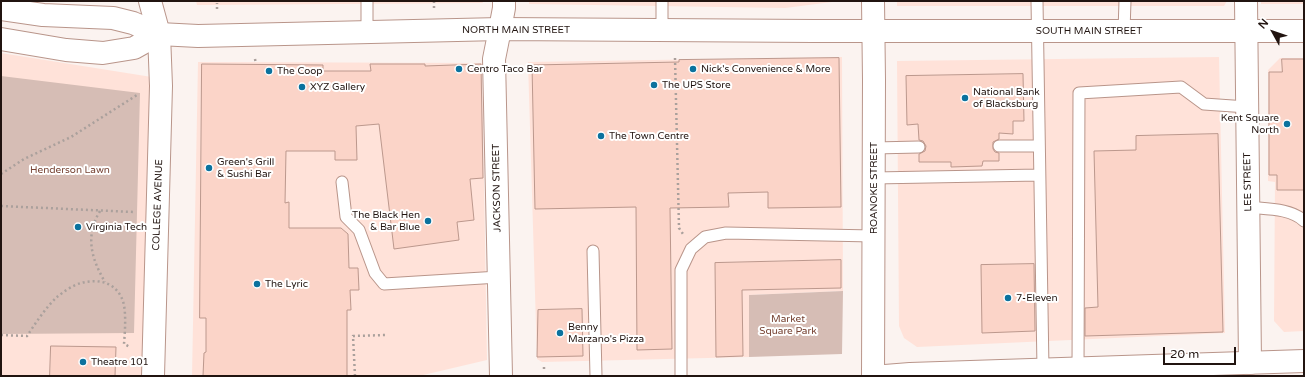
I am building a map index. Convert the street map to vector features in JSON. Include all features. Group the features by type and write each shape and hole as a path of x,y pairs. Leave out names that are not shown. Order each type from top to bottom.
{"street":[{"name":"COLLEGE AVENUE","path":"150,1 158,34 162,86 152,376"},
{"name":"JACKSON STREET","path":"501,376 494,59 504,1"},
{"name":"ROANOKE STREET","path":"873,1 873,376"},
{"name":"LEE STREET","path":"1246,1 1250,363"},
{"name":"NORTH MAIN STREET","path":"1,9 44,15 113,18 158,34 211,36 500,29 874,31"},
{"name":"SOUTH MAIN STREET","path":"874,31 1304,31"},
{"path":"1,39 66,50 103,53 134,48 158,34"},
{"path":"885,376 1043,372 1078,368 1304,362"}],"lane":[{"path":"367,1 367,32"},
{"path":"662,1 662,31"},
{"path":"1037,1 1036,31 1043,372"},
{"path":"1124,31 1125,1"},
{"path":"1078,368 1079,93 1181,87 1204,104 1247,107"},
{"path":"999,146 1039,146"},
{"path":"874,148 919,147"},
{"path":"874,178 1039,175"},
{"path":"342,182 346,217 359,230 375,273 384,284 499,277"},
{"path":"1248,207 1287,212 1299,216 1304,221"},
{"path":"681,376 681,270 691,248 705,237 726,233 873,236"},
{"path":"593,250 596,376"}],"path":[{"path":"217,4 217,9"},
{"path":"675,58 679,228 691,248"},
{"path":"255,59 256,64"},
{"path":"1,174 24,159 71,137 142,92"},
{"path":"1,206 137,212"},
{"path":"100,211 95,220 92,231 92,248 94,260 105,282"},
{"path":"1,336 27,336 36,322 56,298 79,283 95,281 105,282 118,290 124,304 124,344 137,350"},
{"path":"354,376 353,336 387,335"}],"shaded area":[{"path":"196,1 482,1 483,3 197,5"},
{"path":"529,1 840,1 785,8 529,4"},
{"path":"897,1 1227,1 1224,6 897,6"},
{"path":"1261,1 1304,1 1304,4 1261,4"},
{"name":"Henderson Lawn","path":"1,53 158,78 151,376 1,376"},
{"path":"842,57 843,291 749,295 749,357 542,362 537,359 528,62"},
{"path":"1219,57 1225,333 917,347 904,338 899,326 897,61"},
{"path":"1280,58 1304,58 1304,331 1284,332 1274,321 1275,182 1268,181 1268,70"},
{"path":"198,62 482,63 487,360 419,376 192,376"}],"green space":[{"name":"Henderson Lawn","path":"1,76 140,93 134,333 1,334"},
{"name":"Market Square Park","path":"843,291 842,354 749,357 749,295"}],"building":[{"path":"839,58 841,207 768,208 768,192 728,193 729,207 670,208 672,349 637,350 636,207 535,209 532,65 679,62 679,60"},
{"name":"Kent Square North","path":"1282,59 1304,59 1304,190 1277,190 1277,175 1269,175 1269,72 1282,72"},
{"path":"202,64 323,65 323,71 371,71 370,64 425,64 425,66 481,64 483,178 470,179 474,220 457,222 459,240 394,249 379,124 356,126 357,160 335,160 335,151 286,151 285,203 289,202 289,228 341,228 348,234 349,268 358,268 359,290 350,290 351,310 347,310 347,376 203,376 204,353 206,352 206,318 200,318"},
{"name":"National Bank of Blacksburg","path":"1023,74 1024,121 1013,121 1013,134 999,133 999,139 993,142 993,149 995,152 999,153 999,161 983,161 982,166 951,167 951,162 919,162 919,154 925,151 926,146 923,141 919,140 918,124 907,125 906,76"},
{"path":"1218,134 1223,332 1085,336 1085,308 1098,307 1094,151 1136,150 1136,136"},
{"path":"841,260 841,288 742,290 743,356 716,357 715,263"},
{"name":"7-Eleven","path":"1034,264 1035,331 982,333 981,265"},
{"name":"Benny Marzano's Pizza","path":"582,309 583,356 537,357 538,310"},
{"name":"Theatre 101","path":"51,346 116,347 115,376 50,376"}],"place":[{"name":"Centro Taco Bar","path":"459,69"},
{"name":"Nick's Convenience & More","path":"693,69"},
{"name":"The Coop","path":"269,71"},
{"name":"The UPS Store","path":"654,85"},
{"name":"XYZ Gallery","path":"302,87"},
{"name":"National Bank of Blacksburg","path":"965,98"},
{"name":"Kent Square North","path":"1287,124"},
{"name":"The Town Centre","path":"601,136"},
{"name":"Green's Grill & Sushi Bar","path":"209,168"},
{"name":"The Black Hen & Bar Blue","path":"428,221"},
{"name":"Virginia Tech","path":"78,227"},
{"name":"The Lyric","path":"257,284"},
{"name":"7-Eleven","path":"1008,298"},
{"name":"Benny Marzano's Pizza","path":"560,333"},
{"name":"Theatre 101","path":"83,362"}]}
